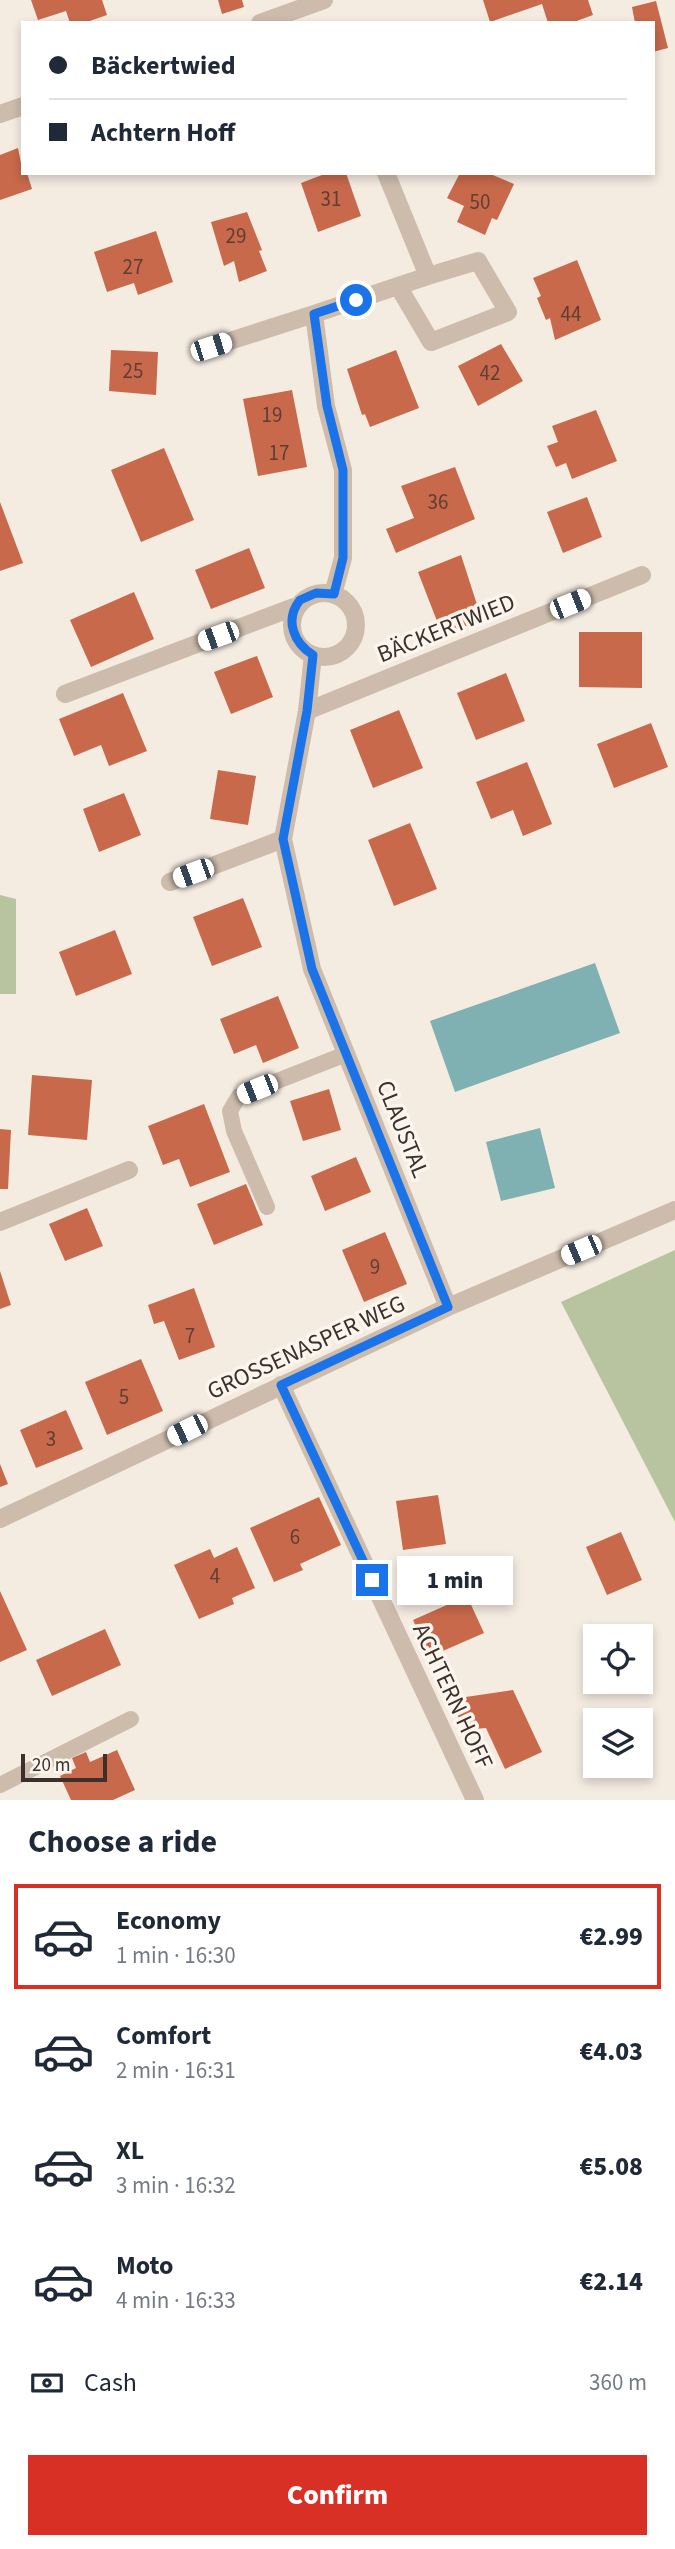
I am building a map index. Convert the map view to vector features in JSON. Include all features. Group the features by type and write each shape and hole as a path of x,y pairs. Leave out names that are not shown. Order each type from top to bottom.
{"street":[{"path":"266,21 324,0"},
{"path":"0,114 21,107"},
{"path":"387,175 428,276"},
{"path":"211,347 314,314 397,286 428,276 478,261 508,312 430,342 397,286"},
{"path":"314,314 327,406 343,470 343,558 334,594"},
{"name":"BÄCKERTWIED","path":"307,711 642,575"},
{"path":"65,694 294,607 300,600 316,593 334,594 350,608 356,627 354,638 342,653 334,656 313,655 297,639 293,629 294,607"},
{"path":"170,881 283,839 307,711 313,655"},
{"name":"CLAUSTAL","path":"283,839 312,969 448,1307"},
{"path":"0,1222 129,1170"},
{"name":"GROSSENASPER WEG","path":"0,1519 448,1307 675,1210"},
{"name":"ACHTERN HOFF","path":"281,1385 475,1800"}],"lane":[{"path":"267,1207 234,1131 230,1111 239,1096 346,1054"},
{"path":"0,1785 131,1719"}],"green space":[{"path":"0,895 16,899 16,994 0,994"},
{"path":"675,1250 675,1522 561,1302"}],"water":[{"path":"595,963 620,1033 455,1092 430,1021"},
{"path":"540,1128 555,1188 501,1201 486,1142"}],"building":[{"path":"31,0 102,0 107,15 90,21 69,21 66,11 38,20"},
{"path":"218,0 242,0 244,7 222,14"},
{"path":"483,0 588,0 593,15 576,21 547,21 542,4 490,21"},
{"path":"656,1 668,48 655,51 655,21 635,21 632,7"},
{"path":"18,148 21,175 28,175 32,189 0,200 0,155"},
{"path":"322,175 347,175 361,216 318,232 301,183"},
{"path":"459,175 493,175 514,184 497,220 492,218 485,235 457,222 464,206 447,198"},
{"path":"247,212 267,271 239,282 234,261 224,266 211,222"},
{"path":"156,231 173,282 138,295 134,283 107,292 94,252"},
{"path":"577,260 601,320 555,340 550,318 546,320 537,298 541,296 533,278"},
{"path":"501,344 523,381 478,406 458,366"},
{"path":"111,350 158,352 156,395 109,391"},
{"path":"396,350 419,408 370,427 365,414 362,415 347,369"},
{"path":"292,390 307,467 258,476 243,399"},
{"path":"596,410 617,461 572,479 566,463 556,467 547,446 558,442 552,426"},
{"path":"164,448 194,520 141,542 111,470"},
{"path":"455,467 475,519 396,553 386,529 414,518 401,486"},
{"path":"587,497 602,537 563,553 547,512"},
{"path":"0,502 23,563 0,571"},
{"path":"249,548 265,588 211,609 195,570"},
{"path":"461,555 482,620 442,634 418,572"},
{"path":"134,592 154,639 91,667 70,620"},
{"path":"579,632 642,632 642,688 579,687"},
{"path":"257,656 273,697 231,714 214,672"},
{"path":"506,673 525,721 476,740 457,693"},
{"path":"123,693 147,751 109,766 101,745 74,756 59,719"},
{"path":"399,710 423,768 373,788 350,730"},
{"path":"651,723 668,767 614,788 597,744"},
{"path":"527,762 552,824 523,836 513,810 491,819 476,782"},
{"path":"218,770 256,776 248,825 210,819"},
{"path":"124,793 141,835 99,852 83,809"},
{"path":"410,823 437,889 394,906 368,840"},
{"path":"243,898 262,947 212,966 193,917"},
{"path":"115,930 132,974 76,996 59,952"},
{"path":"278,996 299,1048 263,1063 256,1045 234,1054 220,1019"},
{"path":"32,1075 92,1080 87,1140 28,1135"},
{"path":"329,1089 341,1130 303,1141 290,1101"},
{"path":"204,1104 230,1172 190,1187 179,1159 163,1165 148,1126"},
{"path":"0,1129 11,1130 8,1189 0,1189"},
{"path":"356,1157 371,1192 325,1211 311,1176"},
{"path":"246,1184 263,1225 214,1245 197,1204"},
{"path":"87,1208 103,1246 65,1261 49,1224"},
{"path":"385,1232 407,1284 364,1302 342,1250"},
{"path":"0,1271 11,1305 0,1309"},
{"path":"194,1288 215,1347 179,1360 164,1321 154,1324 148,1305"},
{"path":"141,1359 163,1411 107,1435 85,1382"},
{"path":"66,1410 83,1449 36,1468 20,1430"},
{"path":"0,1464 8,1484 0,1487"},
{"path":"438,1495 446,1544 403,1550 396,1501"},
{"path":"319,1497 341,1545 300,1564 303,1570 274,1582 250,1528"},
{"path":"621,1532 642,1580 607,1595 586,1547"},
{"path":"237,1547 255,1588 232,1598 234,1604 199,1619 174,1565 210,1549 214,1558"},
{"path":"0,1591 27,1650 0,1662"},
{"path":"467,1596 484,1633 429,1657 413,1620"},
{"path":"105,1629 121,1665 52,1696 36,1660"},
{"path":"513,1690 542,1752 505,1769 486,1728 463,1730 452,1699"},
{"path":"117,1750 135,1790 113,1800 71,1800 60,1776 76,1768 72,1758 86,1752 90,1762"}],"route":[{"path":"356,300 314,314 327,406 343,470 343,558 334,594 316,593 300,600 294,607 293,629 304,649 313,655 307,711 283,839 312,969 448,1307 281,1385 372,1580"}]}
